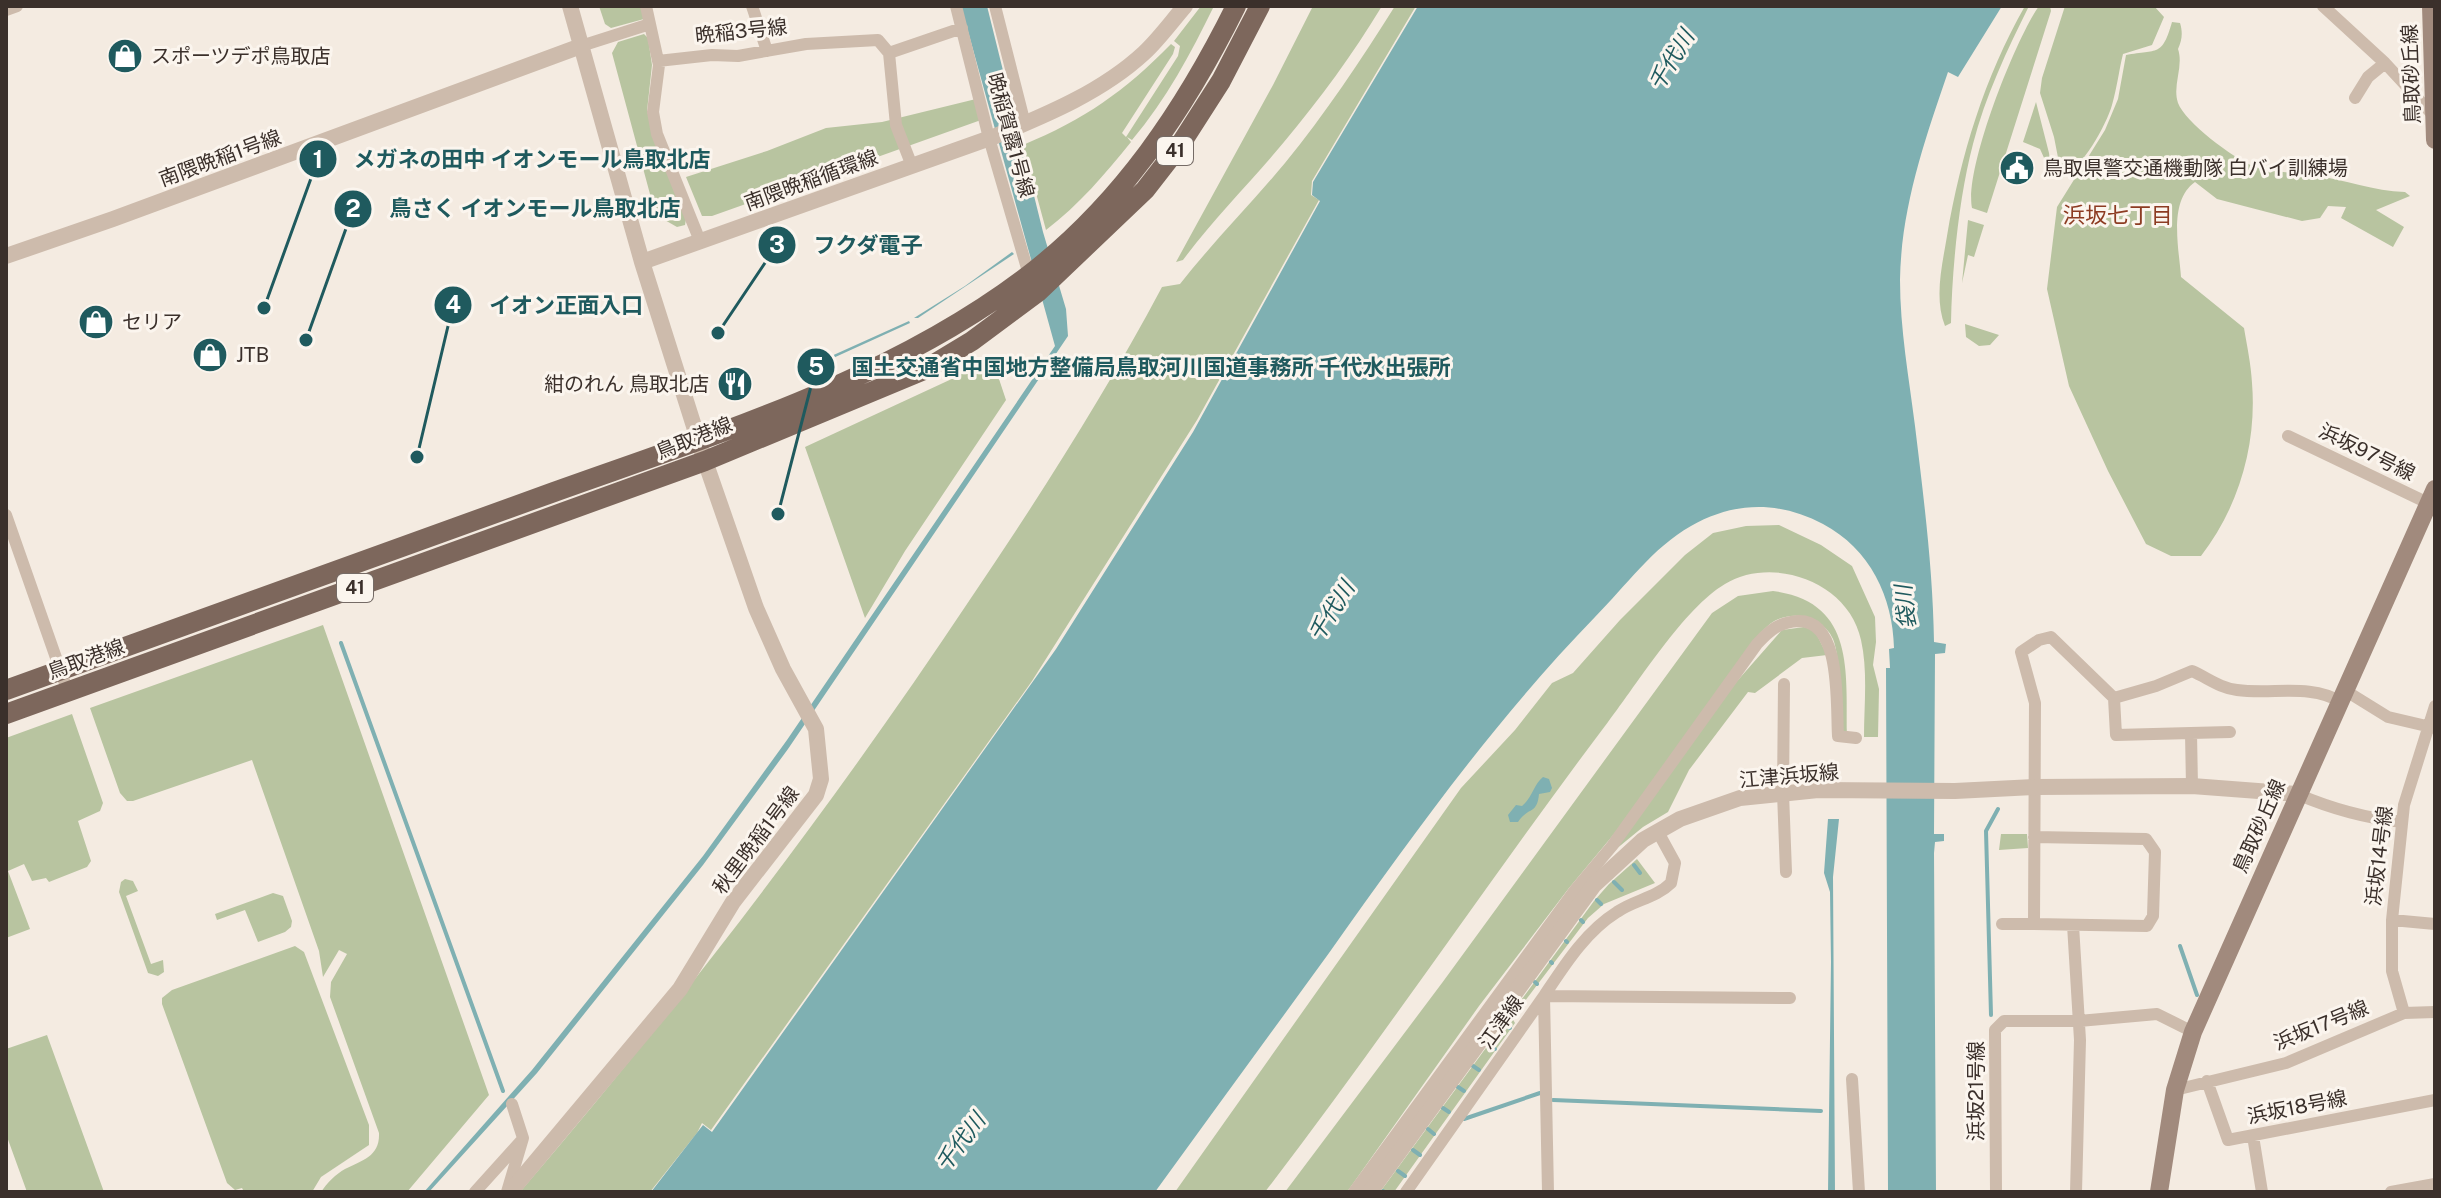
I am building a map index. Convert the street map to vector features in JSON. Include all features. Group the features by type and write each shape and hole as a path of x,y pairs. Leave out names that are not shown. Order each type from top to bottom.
{"main road":[{"name":"鳥取港線","path":"6,714 705,461 924,370 972,341 1130,178 1191,92 1236,6"},
{"name":"鳥取港線","path":"6,690 698,440 817,393 920,347 1033,280 1060,273 1145,190 1180,145 1221,81 1260,6"},
{"name":"鳥取砂丘線","path":"2431,6 2435,140"},
{"name":"鳥取砂丘線","path":"2159,1192 2175,1090 2193,1032 2297,794 2433,500"}],"street":[{"path":"6,10 17,6"},
{"name":"秋里晩稲1号線","path":"508,1192 680,989 733,902 816,795 821,779 820,747 813,723 756,608 698,440 642,262 570,6"},
{"path":"646,6 658,61 653,112 657,134 700,241"},
{"path":"752,6 767,51"},
{"name":"晩稲賀露1号線","path":"956,6 1033,280"},
{"path":"995,6 1023,124 1101,86 1145,52 1185,6"},
{"path":"2323,6 2385,63 2433,115"},
{"path":"581,46 650,24"},
{"path":"912,166 896,125 889,53 962,28"},
{"name":"晩稲3号線","path":"658,61 712,55 738,56 806,44 867,40 878,40 889,53"},
{"name":"南隈晩稲1号線","path":"6,256 581,46"},
{"path":"2355,98 2368,77 2385,63"},
{"name":"南隈晩稲循環線","path":"642,262 1023,124"},
{"name":"浜坂97号線","path":"2288,436 2433,500"},
{"path":"6,515 68,692"},
{"path":"1354,1192 1575,890 1612,846 1757,644 1773,627 1806,621 1818,627 1828,640 1833,660 1838,736 1856,738"},
{"path":"2034,924 2035,703 2021,652 2039,640 2051,637 2114,698 2116,735 2230,732"},
{"path":"2114,698 2192,671 2221,687 2313,691 2344,696 2388,717 2432,727"},
{"path":"1784,684 1786,872"},
{"name":"浜坂14号線","path":"2404,1013 2392,971 2392,920 2404,805 2432,727 2435,706"},
{"path":"2191,733 2192,786"},
{"name":"江津浜坂線","path":"1370,1192 1594,885 1643,840 1680,819 1740,798 1818,790 1955,791 2192,786 2297,794"},
{"path":"2297,794 2362,818 2402,822"},
{"path":"1544,996 1598,925 1671,883 1675,863 1658,832"},
{"path":"2002,924 2147,926 2153,916 2155,852 2146,839 2034,837"},
{"path":"2392,920 2435,924"},
{"path":"2073,925 2079,1021 2076,1192"},
{"path":"1544,996 1790,998"},
{"name":"江津線","path":"1407,1192 1544,996"},
{"name":"江津線","path":"1544,996 1548,1192"},
{"name":"浜坂17号線","path":"2175,1090 2286,1063 2404,1013 2435,1012"},
{"name":"浜坂21号線","path":"1996,1192 1995,1030 2004,1021 2079,1021 2157,1014 2193,1032"},
{"path":"1852,1079 1859,1192"},
{"name":"浜坂18号線","path":"2207,1081 2228,1140 2435,1100"},
{"path":"508,1192 523,1138 512,1104"},
{"path":"2253,1136 2262,1192"},
{"path":"475,1192 523,1138"},
{"path":"2391,1192 2435,1184"}],"green space":[{"path":"599,6 641,6 644,19 611,28 605,24"},
{"path":"1201,6 1214,6 1187,59 1156,109 1132,140 1127,137 1131,142 1091,189 1046,230 1023,145 1103,103 1171,44 1175,47 1173,54 1122,133 1126,137 1178,56 1180,46 1174,41"},
{"path":"1313,6 1382,6 1348,59 1297,126 1183,260 1176,262 1273,85"},
{"path":"1395,6 1416,6 1312,181 1311,195 1319,200 1197,420 1032,681 711,1130 702,1123 650,1192 520,1192 697,977 864,754 1045,486 1162,287 1180,284 1285,163 1342,86"},
{"path":"2025,6 2029,6 1997,74 1973,144 1957,233 1951,323 1945,326 1940,304 1940,282 1959,176 1986,89"},
{"path":"2039,6 2050,6 2051,11 1987,213 1972,208 1972,190 1983,136 2017,46"},
{"path":"2065,6 2154,6 2164,17 2152,45 2123,54 2109,114 2085,156 2062,178 2054,137 2040,93"},
{"path":"2172,22 2180,23 2182,30 2178,49 2178,103 2190,120 2222,148 2260,168 2326,177 2405,192 2410,196 2376,210 2404,227 2393,247 2341,218 2346,207 2328,206 2320,218 2302,221 2217,199 2195,182 2187,190 2181,201 2177,226 2181,277 2244,328 2253,406 2243,474 2226,517 2201,556 2171,556 2146,544 2069,386 2047,289 2057,207 2105,130 2118,99 2126,55 2157,49 2165,41"},
{"path":"644,34 648,38 652,65 647,111 686,219 685,225 677,227 654,209 612,53 618,42"},
{"path":"976,99 981,120 712,216 702,216 686,177 826,128 882,122"},
{"path":"2036,102 2050,161 2045,160 2040,149 2023,142"},
{"path":"1968,220 1984,225 1974,257 1968,255 1962,283"},
{"path":"1965,324 1999,335 1990,345 1979,346 1966,337"},
{"path":"991,355 1006,400 905,551 865,618 805,447 956,377"},
{"path":"1779,525 1821,545 1852,566 1875,617 1873,665 1879,689 1878,737 1864,737 1865,676 1861,640 1854,620 1841,603 1825,589 1806,579 1786,574 1765,572 1725,584 1694,610 1662,647 1265,1192 1175,1192 1461,788 1515,730 1552,683 1573,673 1685,555 1713,533 1746,526"},
{"path":"1773,591 1800,598 1819,609 1832,624 1845,664 1847,734 1841,732 1837,659 1828,631 1805,617 1787,617 1770,624 1749,648 1614,834 1479,1006 1347,1192 1285,1192 1712,613 1738,596"},
{"path":"323,625 489,1095 407,1192 321,1192 338,1173 373,1152 379,1141 379,1133 330,997 331,982 347,954 339,950 323,977 319,951 252,760 127,801 120,793 90,708"},
{"path":"1804,627 1815,631 1827,655 1802,658 1755,693 1748,692 1689,770 1668,812 1615,850 1724,696 1782,630"},
{"path":"72,714 103,803 100,811 78,821 91,861 87,867 49,882 46,878 32,881 24,864 8,871 30,929 6,938 6,738"},
{"path":"2001,834 2027,834 2028,848 1999,850"},
{"path":"1637,859 1655,883 1604,904 1588,918 1512,1018 1515,1023 1394,1192 1380,1192 1594,901"},
{"path":"125,879 133,881 138,891 126,896 151,964 163,960 164,972 158,976 148,973 119,892"},
{"path":"273,893 283,896 292,921 285,932 258,942 245,910 217,920 215,914"},
{"path":"295,946 304,952 369,1125 369,1145 321,1177 312,1192 235,1190 227,1183 162,998 172,990"},
{"path":"47,1035 104,1192 27,1192 6,1134 6,1049"}],"water":[{"path":"961,6 987,6 1043,232 1066,309 1068,336 788,749 703,865 537,1073 429,1192 424,1192 532,1070 703,856 787,740 1055,346"},
{"path":"1418,6 2002,6 1958,77 1948,72 1916,174 1901,253 1905,353 1928,535 1934,642 1946,644 1945,653 1935,654 1934,834 1944,834 1944,841 1935,842 1934,853 1936,1192 1888,1192 1886,668 1890,668 1889,649 1894,648 1889,611 1876,576 1840,534 1806,516 1757,507 1724,512 1677,535 1640,568 1558,656 1423,822 1155,1192 651,1192 703,1125 712,1132 1056,649 1193,432 1320,201 1312,195 1313,182"},
{"path":"1012,252 1014,254 918,318 914,318 965,286"},
{"path":"910,323 798,374 798,371"},
{"path":"1543,777 1549,779 1550,792 1539,794 1534,808 1518,822 1510,822 1508,815 1516,805 1525,803"},
{"path":"1828,819 1839,819 1833,877 1835,1192 1828,1192 1831,962 1830,892 1824,873"}],"waterway":[{"path":"341,643 503,1091"},
{"path":"1991,1015 1986,831 1998,809"},
{"path":"1634,865 1640,873"},
{"path":"1614,882 1622,890"},
{"path":"1597,900 1601,904"},
{"path":"2180,946 2197,995"},
{"path":"1504,1024 1510,1028"},
{"path":"1488,1045 1495,1049"},
{"path":"1473,1066 1479,1070"},
{"path":"1458,1087 1464,1091"},
{"path":"1464,1119 1540,1093"},
{"path":"1553,1100 1821,1111"},
{"path":"1443,1108 1449,1112"},
{"path":"1428,1129 1434,1134"},
{"path":"1413,1150 1420,1155"},
{"path":"1398,1171 1405,1176"}],"place":[{"name":"スポーツデポ鳥取店","path":"125,56"},
{"name":"鳥取県警交通機動隊 白バイ訓練場","path":"2017,168"},
{"name":"メガネの田中 イオンモール鳥取北店","path":"264,308"},
{"name":"セリア","path":"96,322"},
{"name":"フクダ電子","path":"718,333"},
{"name":"鳥さく イオンモール鳥取北店","path":"306,340"},
{"name":"JTB","path":"210,355"},
{"name":"紺のれん 鳥取北店","path":"735,384"},
{"name":"イオン正面入口","path":"417,457"},
{"name":"国土交通省中国地方整備局鳥取河川国道事務所 千代水出張所","path":"778,514"}],"district":[{"name":"浜坂七丁目","path":"2118,215"}],"water label":[{"name":"千代川","path":"1671,60"},
{"name":"袋川","path":"1905,607"},
{"name":"千代川","path":"1331,611"},
{"name":"千代川","path":"960,1142"}]}
